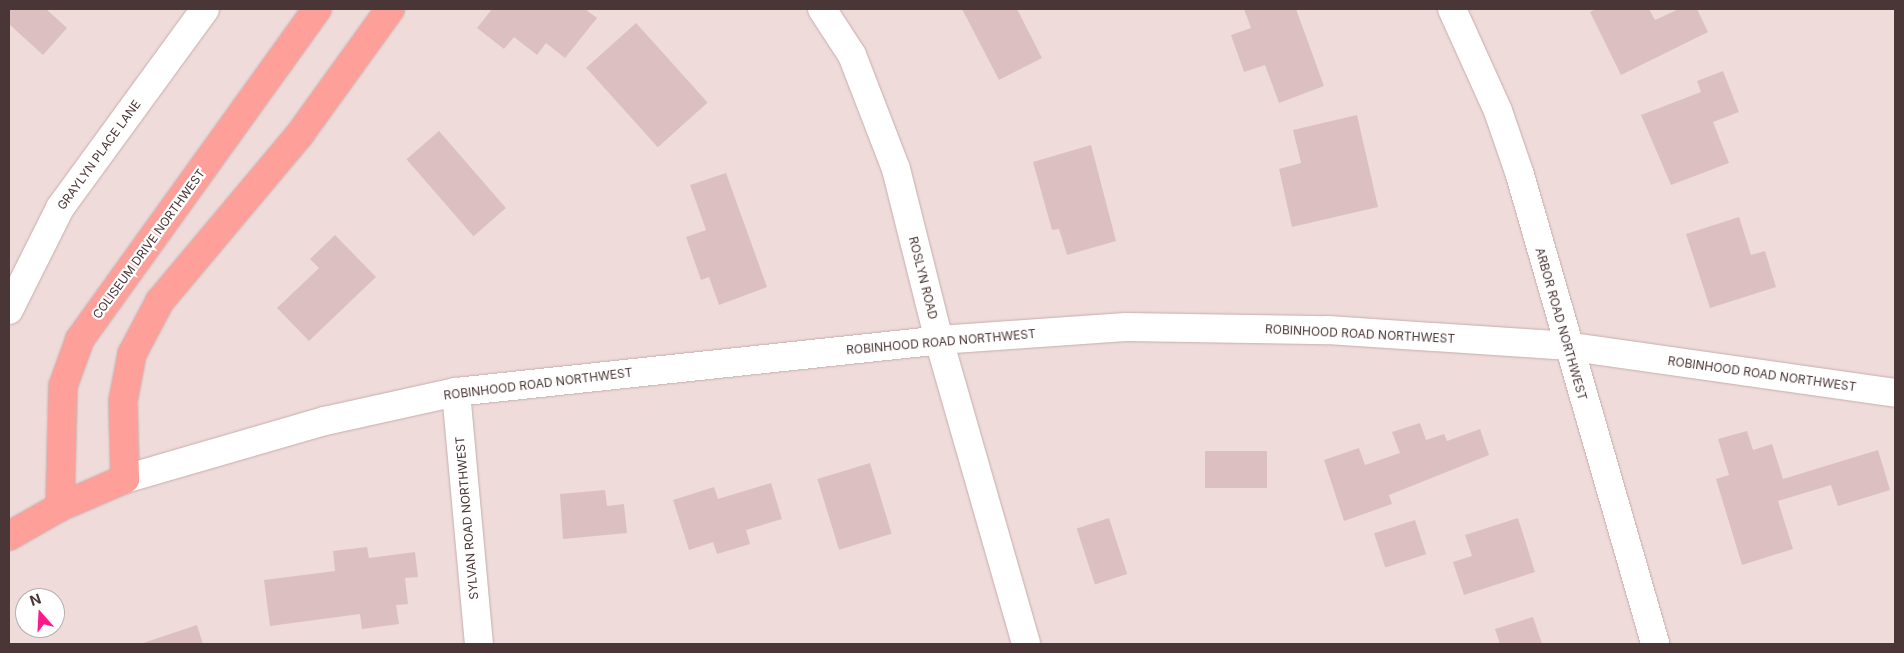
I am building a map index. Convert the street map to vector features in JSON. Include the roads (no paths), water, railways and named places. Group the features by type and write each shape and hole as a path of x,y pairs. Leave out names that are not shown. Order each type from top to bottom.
{"main road":[{"name":"COLISEUM DRIVE NORTHWEST","path":"60,507 63,386 80,338 317,9"},
{"path":"125,480 123,401 132,354 160,301 300,134 390,9"},
{"name":"ROBINHOOD ROAD NORTHWEST","path":"9,536 60,507 125,480"}],"street":[{"name":"GRAYLYN PLACE LANE","path":"9,310 60,208 205,9"},
{"name":"ROSLYN ROAD","path":"822,9 852,55 875,105 896,169 938,340 1026,644"},
{"name":"ARBOR ROAD NORTHWEST","path":"1452,9 1498,111 1655,644"},
{"name":"ROBINHOOD ROAD NORTHWEST","path":"125,480 325,421 456,392 938,340 1126,327 1328,330 1566,346 1895,393"},
{"name":"SYLVAN ROAD NORTHWEST","path":"456,392 479,644"}]}
